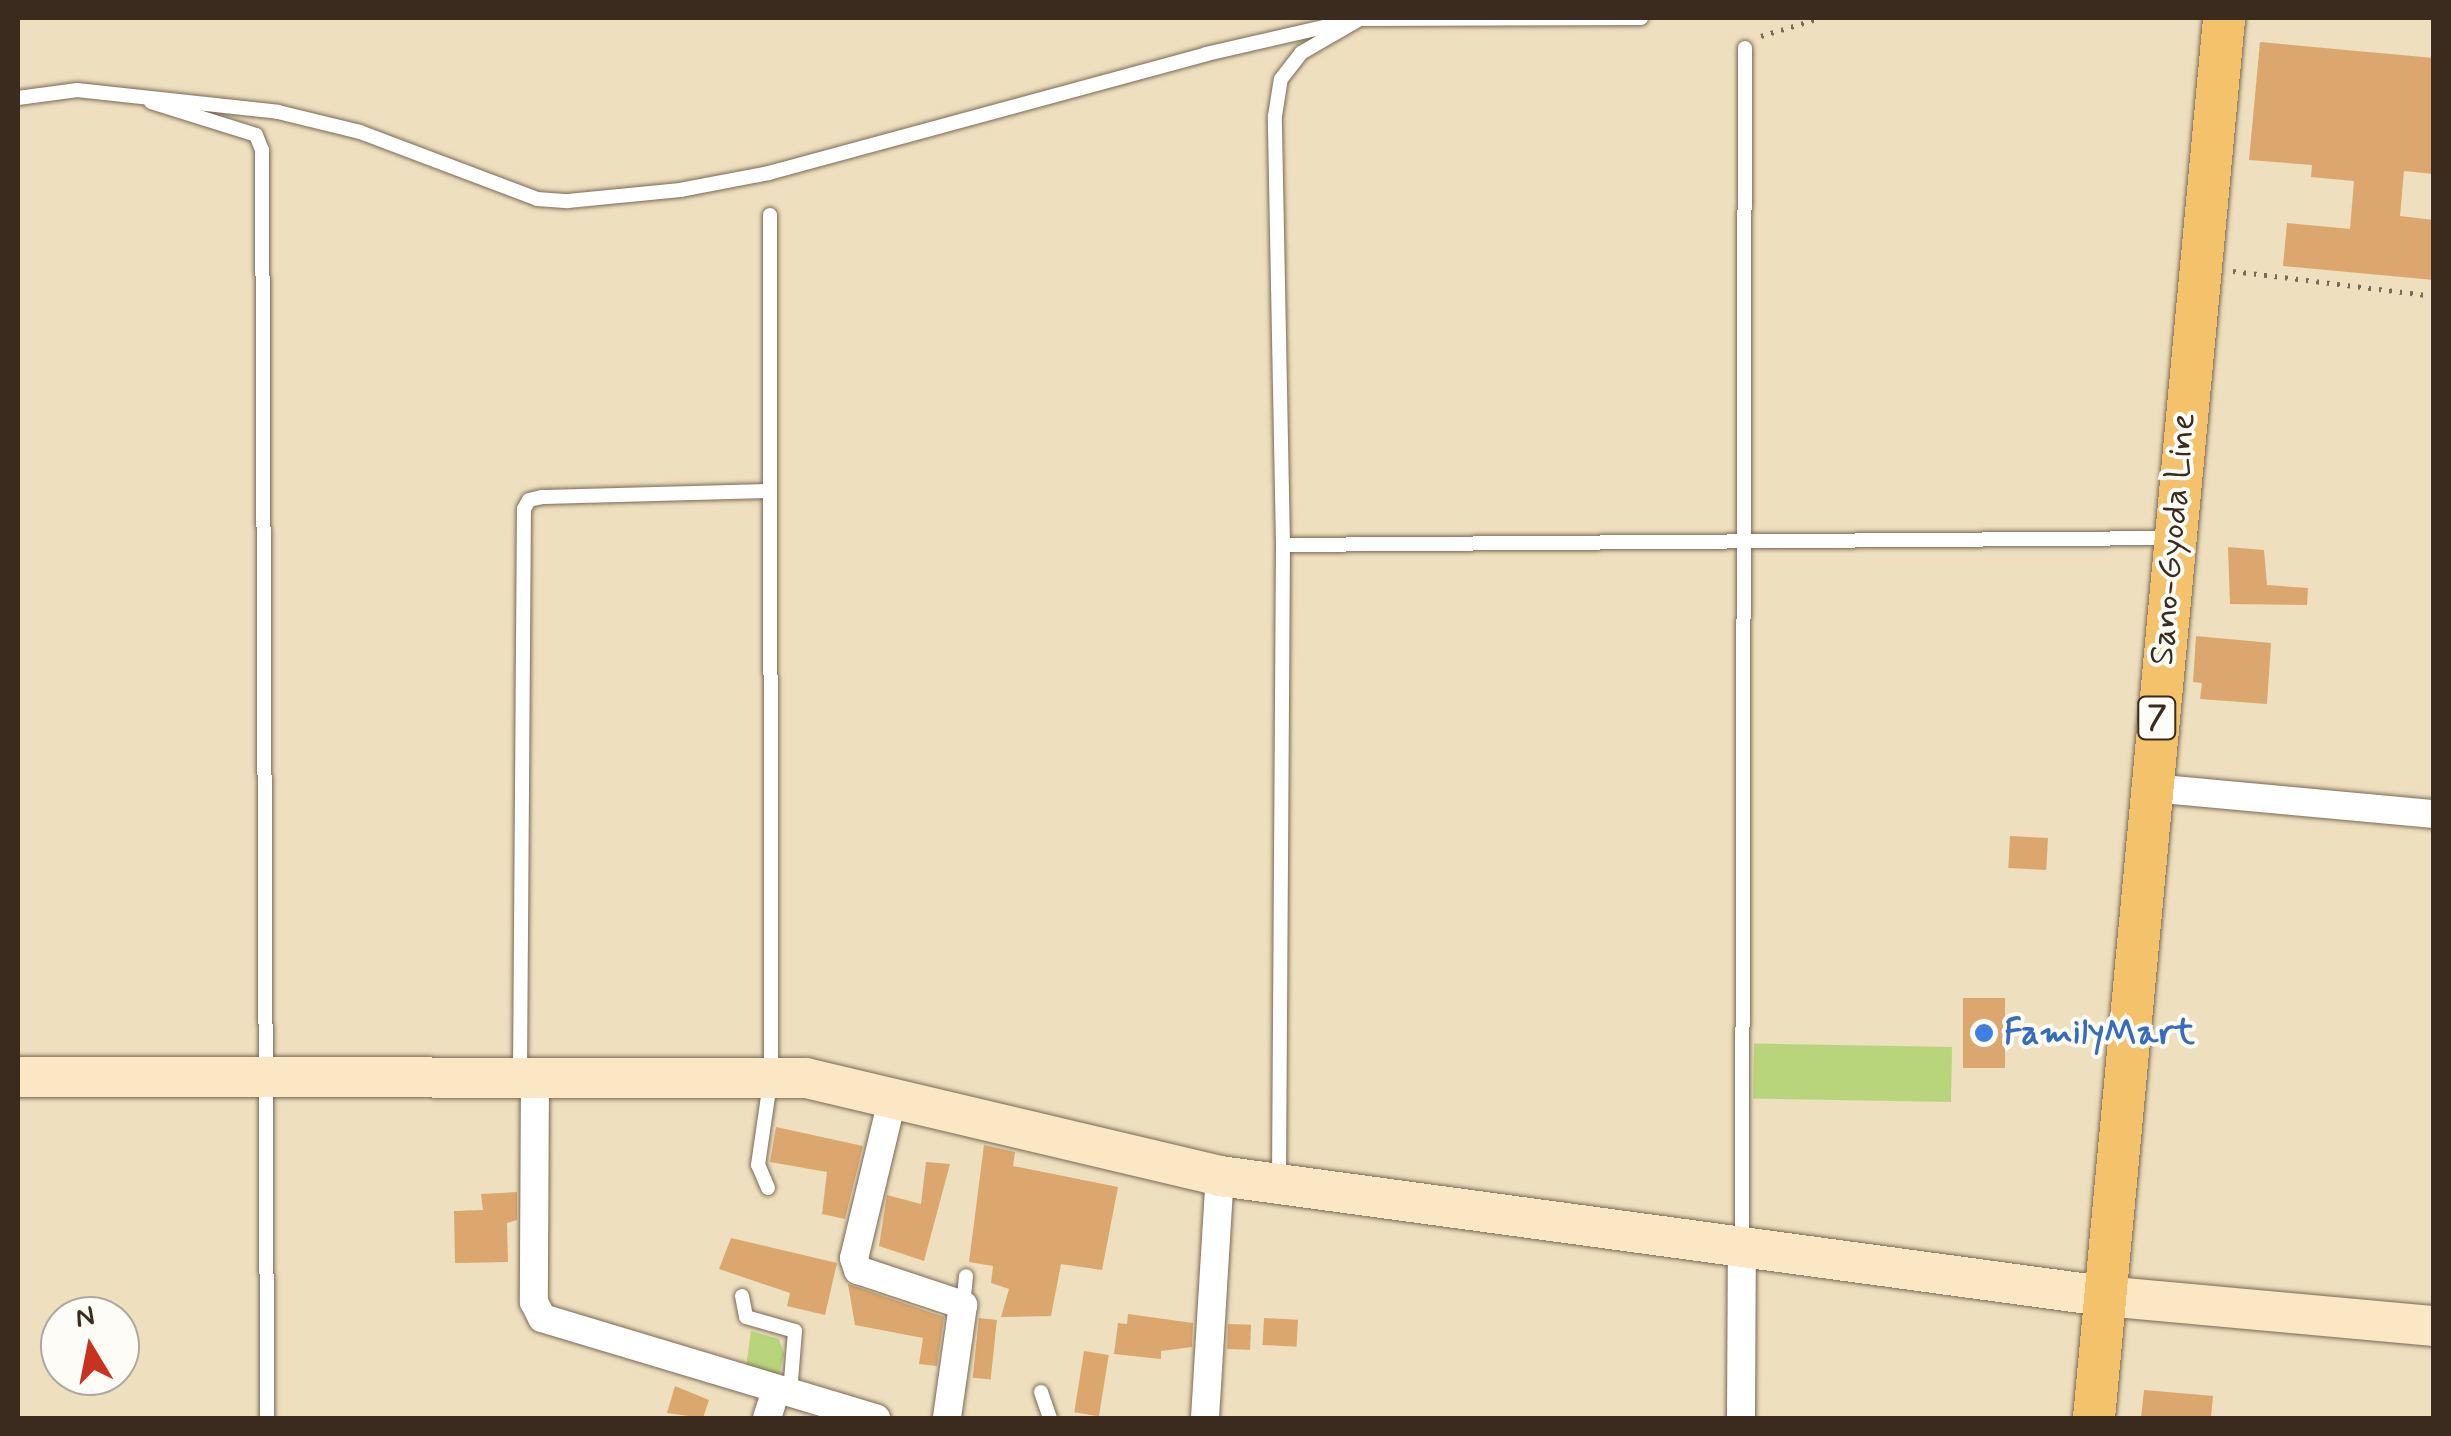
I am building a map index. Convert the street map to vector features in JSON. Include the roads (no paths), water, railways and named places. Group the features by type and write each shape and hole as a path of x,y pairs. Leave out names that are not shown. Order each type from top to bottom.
{"main road":[{"name":"Sano-Gyoda Line","path":"2094,1418 2172,538 2224,18"}],"street":[{"path":"2152,788 2434,814"},
{"path":"528,1075 534,1302 542,1318 876,1418"},
{"path":"18,1077 771,1076 893,1096 1220,1176 2104,1296 2434,1326"},
{"path":"893,1096 854,1258 858,1270 963,1304 947,1418"},
{"path":"1205,1418 1220,1176"},
{"path":"1741,1418 1742,1248"},
{"path":"767,1418 783,1392"}],"lane":[{"path":"18,98 57,90 278,112 360,132 537,198 568,201 680,190 769,172 1206,54 1360,19 1641,18"},
{"path":"1279,1184 1282,544 1275,116 1282,79 1301,52 1360,19"},
{"path":"1742,1248 1745,48"},
{"path":"132,96 256,135 262,150 266,1418"},
{"path":"768,1188 758,1165 771,1076 770,215"},
{"path":"528,1075 524,509 529,500 542,497 770,491"},
{"path":"1282,544 2172,538"},
{"path":"963,1304 966,1276"},
{"path":"742,1296 746,1317 795,1332 783,1392"},
{"path":"1042,1392 1050,1418"}],"place":[{"name":"FamilyMart","path":"1984,1033"}]}
